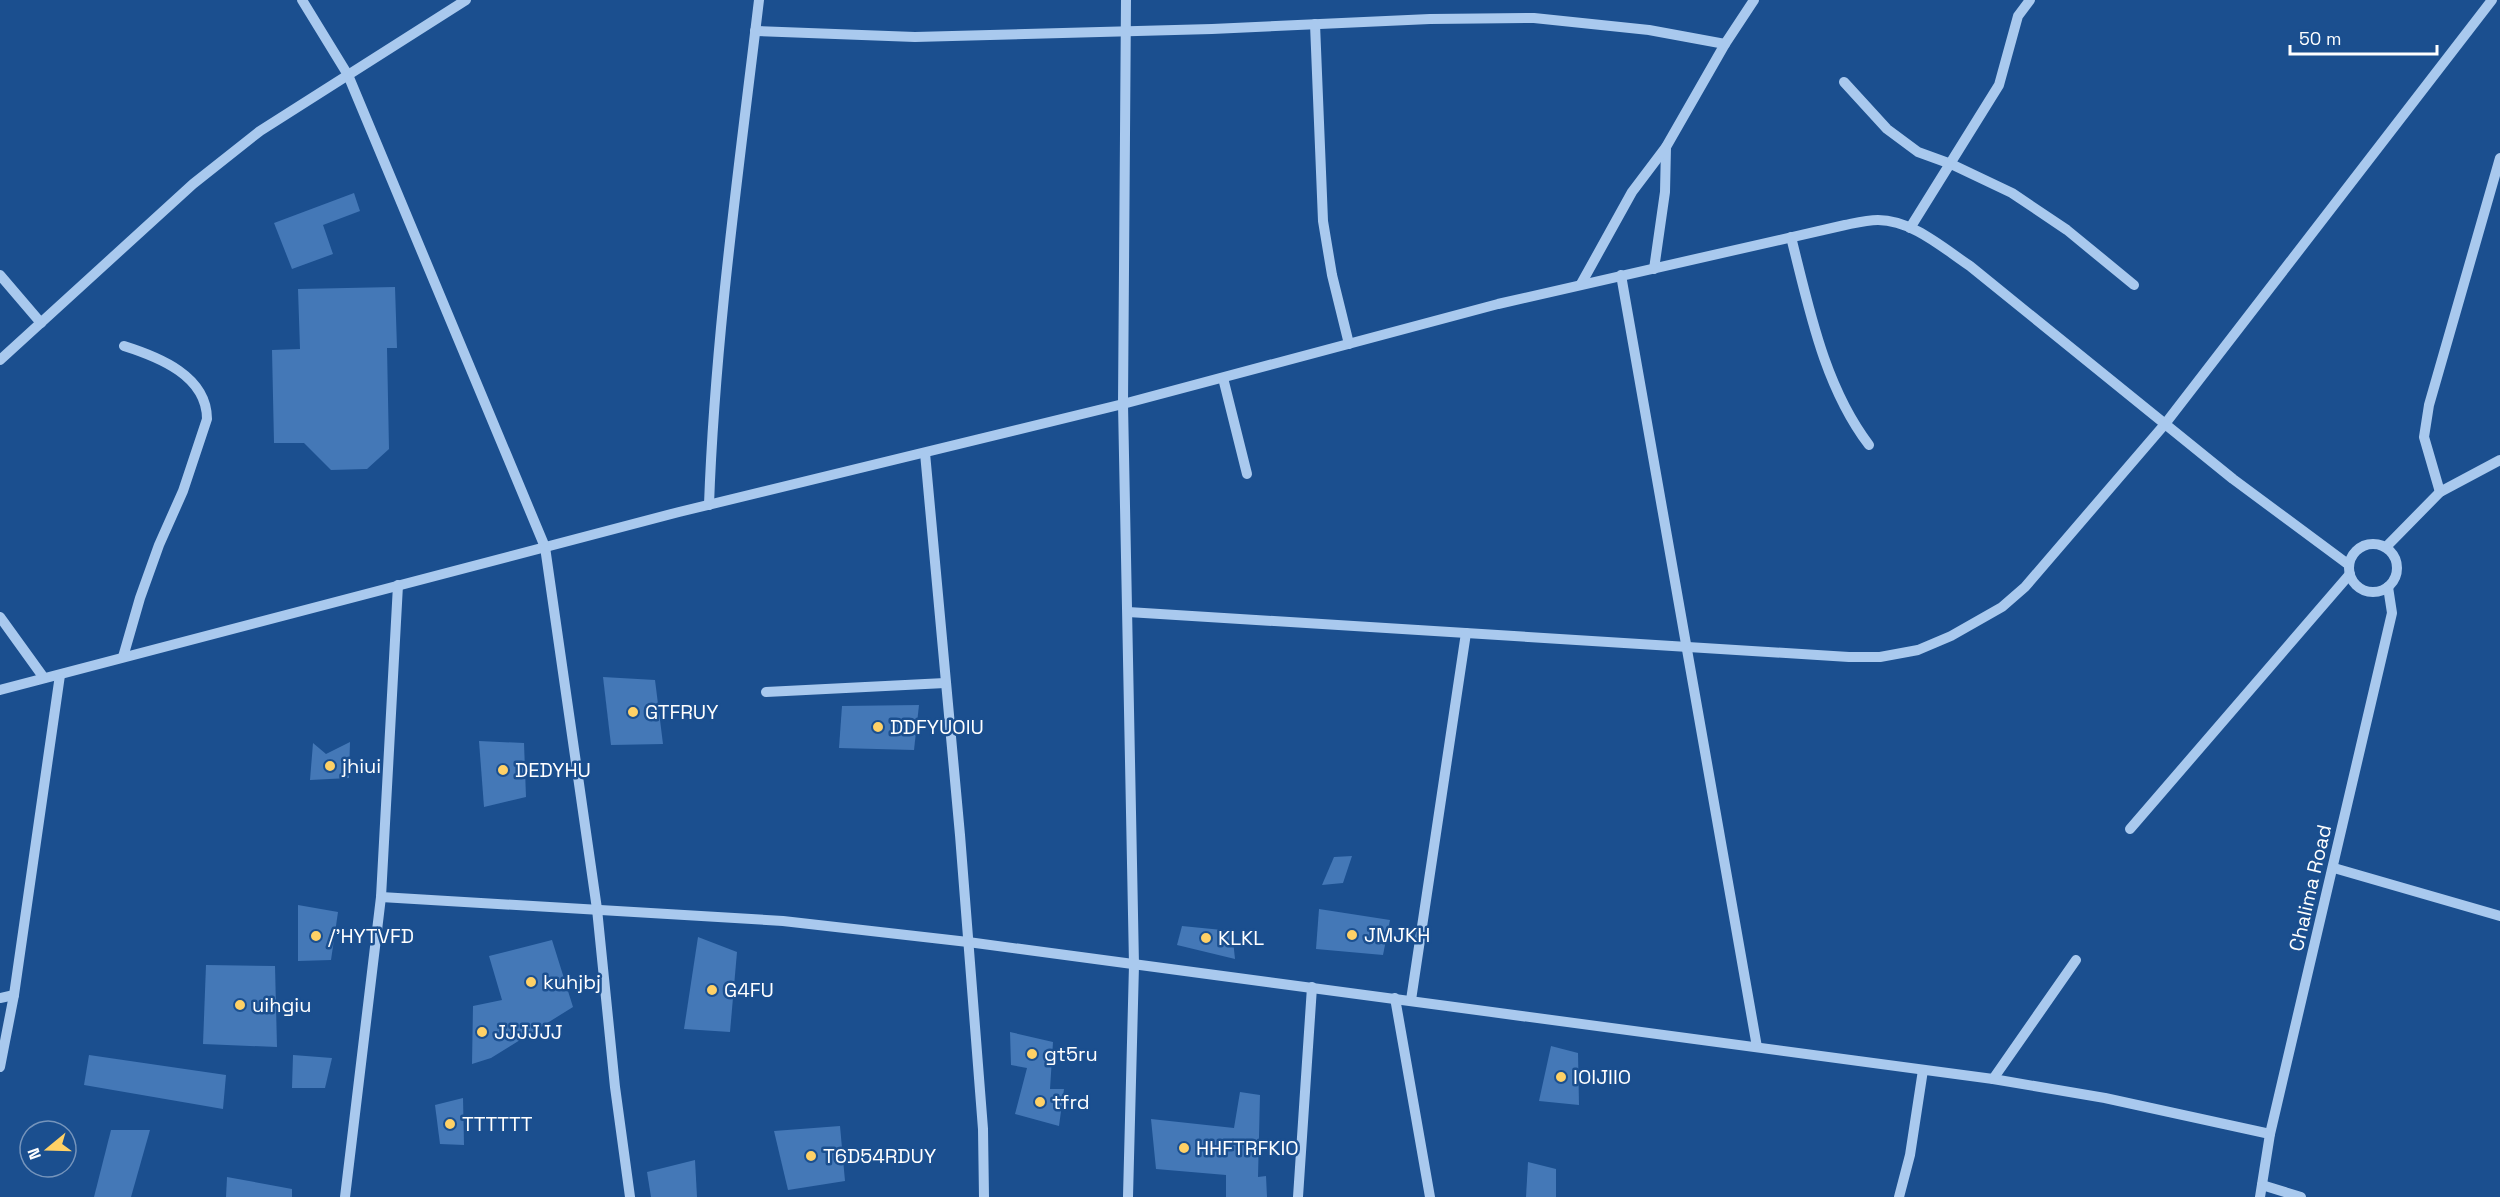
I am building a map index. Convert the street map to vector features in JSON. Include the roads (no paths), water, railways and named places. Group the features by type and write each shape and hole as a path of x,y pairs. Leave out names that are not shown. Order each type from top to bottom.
{"street":[{"path":"302,0 348,75 545,548 597,909 615,1087 630,1197"},
{"path":"0,360 193,184 260,131 466,0"},
{"path":"710,505 718,350 759,0"},
{"path":"1126,0 1124,404 1134,965 1128,1197"},
{"path":"1581,284 1632,192 1666,147 1725,44 1754,0"},
{"path":"1910,228 1999,85 2018,16 2030,0"},
{"path":"1128,612 1849,657 1880,657 1918,650 1951,636 2002,607 2025,587 2165,424 2492,0"},
{"path":"755,31 915,37 1430,19 1534,18 1649,30 1725,44"},
{"path":"1315,24 1323,221 1332,275 1348,344"},
{"path":"1844,82 1887,129 1918,152 1951,164 2012,193 2067,230 2134,285"},
{"path":"1654,269 1665,192 1666,147"},
{"path":"2440,492 2424,437 2429,405 2500,158"},
{"path":"0,690 398,585 710,505 1124,404 1581,284 1845,225 1878,220 1910,228 1970,266 2349,570 2355,584 2370,592 2388,587 2398,571 2397,562 2386,547 2367,544 2353,556 2349,570 2130,829"},
{"path":"1791,237 1809,309 1828,366 1844,406 1869,446"},
{"path":"0,275 41,323"},
{"path":"1621,275 1757,1047"},
{"path":"123,657 159,544 183,491 207,419 207,407 199,390 174,367 149,354 124,346"},
{"path":"1223,378 1247,474"},
{"path":"925,453 983,1129 984,1197"},
{"path":"2386,547 2440,492 2500,460"},
{"path":"345,1197 381,897 398,585"},
{"name":"Chalima Road","path":"2259,1197 2270,1134 2392,613 2388,587"},
{"path":"0,617 44,678"},
{"path":"1411,1000 1466,633"},
{"path":"0,1067 14,995 60,675"},
{"path":"766,692 945,683"},
{"path":"2334,868 2500,916"},
{"path":"381,897 783,921 968,942 1993,1079 2105,1098 2270,1134"},
{"path":"1993,1079 2076,960"},
{"path":"1298,1197 1312,987"},
{"path":"0,998 14,995"},
{"path":"1395,998 1430,1197"},
{"path":"1899,1197 1910,1155 1923,1070"},
{"path":"2262,1185 2301,1197"}],"place":[{"name":"GTFRUY","path":"633,712"},
{"name":"DDFYUOIU","path":"878,727"},
{"name":"jhiui","path":"330,766"},
{"name":"DEDYHU","path":"503,770"},
{"name":"JMJKH","path":"1352,935"},
{"name":"/'HYTVFD","path":"316,936"},
{"name":"KLKL","path":"1206,938"},
{"name":"kuhjbj","path":"531,982"},
{"name":"G4FU","path":"712,990"},
{"name":"uihgiu","path":"240,1005"},
{"name":"JJJJJJ","path":"482,1032"},
{"name":"gt5ru","path":"1032,1054"},
{"name":"IOIJIIO","path":"1561,1077"},
{"name":"tfrd","path":"1040,1102"},
{"name":"TTTTTT","path":"450,1124"},
{"name":"HHFTRFKIO","path":"1184,1148"},
{"name":"T6D54RDUY","path":"811,1156"}]}
